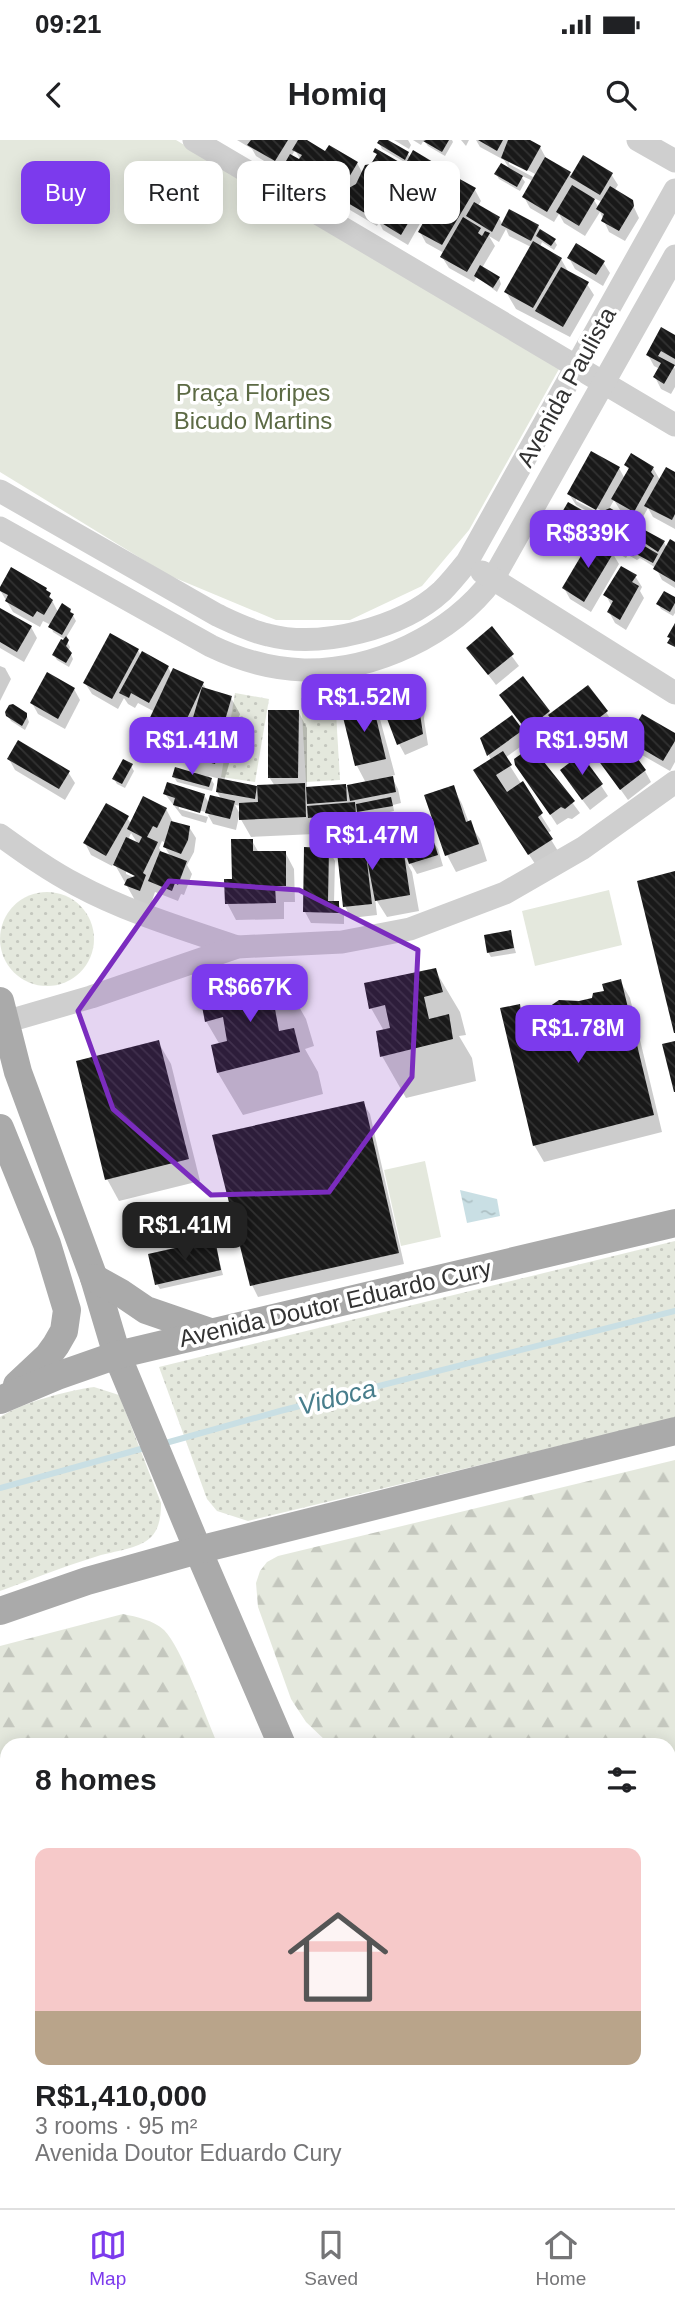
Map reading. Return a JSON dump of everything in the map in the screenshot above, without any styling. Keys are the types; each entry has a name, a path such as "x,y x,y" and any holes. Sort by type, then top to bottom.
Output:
{"main road":[{"path":"2,1016 18,1072 94,1278 117,1355 279,1738"},
{"path":"0,1128 47,1244 67,1310 64,1331 48,1356 2,1398"},
{"name":"Avenida Doutor Eduardo Cury","path":"2,1398 117,1355 675,1223"},
{"path":"94,1278 146,1310 213,1332"},
{"path":"0,1611 87,1581 198,1550 675,1431"},
{"path":"264,1738 265,1706"}],"street":[{"path":"194,140 675,425"},
{"path":"638,140 675,161"},
{"name":"Avenida Paulista","path":"0,491 218,615 270,636 298,639 332,637 388,622 429,601 467,562 675,190"},
{"name":"Avenida Paulista","path":"0,528 211,646 246,661 302,670 324,670 395,652 457,617 493,579 675,256"},
{"path":"467,562 675,694"},
{"path":"2,1016 103,993 237,947 342,942 410,929 505,893 583,848 675,782"},
{"path":"0,835 77,885 189,931 237,947"}],"highlighted area":[{"path":"169,881 299,890 418,950 412,1077 329,1192 211,1195 113,1109 78,1011"}],"green space":[{"name":"Praça Floripes Bicudo Martins","path":"0,140 176,140 211,161 124,161 124,224 223,224 223,168 237,176 237,224 316,224 559,369 469,530 422,586 350,620 276,620 168,575 0,472"},
{"path":"235,693 269,699 255,782 221,777"},
{"path":"335,696 340,780 306,782 301,698"},
{"path":"609,890 622,945 535,966 522,911"},
{"path":"38,892 56,892 81,905 91,921 94,939 91,957 81,973 56,986 38,986 13,973 0,948 0,930 13,905"},
{"path":"425,1161 441,1237 401,1246 384,1170"},
{"path":"675,1241 675,1418 248,1521 217,1511 207,1499 159,1367"},
{"path":"94,1387 119,1395 161,1503 158,1526 150,1538 139,1545 104,1554 0,1591 0,1417 46,1398"},
{"path":"675,1460 675,1738 323,1738 306,1722 291,1699 258,1607 256,1583 260,1571 267,1562 278,1556"},
{"path":"123,1614 145,1619 164,1630 171,1639 186,1667 215,1738 0,1738 0,1646"}],"water":[{"path":"460,1190 497,1199 500,1216 467,1223"}],"building":[{"path":"251,140 288,140 275,161 247,145"},
{"path":"298,140 307,140 325,151 329,145 358,162 350,176 350,161 286,161 290,154 299,159 302,155 292,150"},
{"path":"379,140 388,140 409,152 405,160 377,143"},
{"path":"449,140 442,152 423,141"},
{"path":"478,140 503,140 497,151"},
{"path":"508,140 530,140 541,146 527,171 501,158"},
{"path":"375,148 398,161 373,161 377,154 373,152"},
{"path":"413,150 431,161 407,161"},
{"path":"583,155 613,173 600,195 570,177"},
{"path":"545,157 571,172 547,212 522,197"},
{"path":"501,163 523,176 517,187 494,174"},
{"path":"364,167 364,212 350,204 350,187 356,184"},
{"path":"460,179 476,188 460,215"},
{"path":"572,185 595,199 579,226 556,212"},
{"path":"610,186 633,200 634,206 619,231 601,221 604,214 596,209"},
{"path":"474,202 500,217 492,232 466,216"},
{"path":"509,209 539,225 531,241 501,225"},
{"path":"463,217 481,228 478,233 482,236 485,231 490,233 467,272 440,257"},
{"path":"383,224 408,224 401,235"},
{"path":"422,224 455,224 442,245 418,232"},
{"path":"540,229 556,239 551,246 536,236"},
{"path":"533,241 562,258 533,308 504,292"},
{"path":"576,243 605,261 596,275 567,258"},
{"path":"480,265 500,277 493,288 474,276"},
{"path":"561,267 589,282 563,327 535,311"},
{"path":"661,327 675,335 675,359 661,351 658,356 675,365 664,384 653,377 661,363 646,355"},
{"path":"591,451 620,467 596,510 567,494"},
{"path":"631,453 654,467 651,472 654,476 634,512 611,499 629,468 624,465"},
{"path":"666,467 675,472 675,514 672,520 644,506"},
{"path":"568,502 627,536 619,548 561,514"},
{"path":"610,508 617,512 617,515 665,541 658,552 594,515"},
{"path":"629,537 658,554 653,563 622,550"},
{"path":"591,539 614,552 584,602 562,588"},
{"path":"670,539 675,542 675,582 653,569"},
{"path":"621,566 637,575 632,582 639,586 620,620 607,612 613,601 603,595"},
{"path":"11,567 51,593 49,597 53,600 44,615 37,611 33,617 5,601 8,595 0,591 0,587"},
{"path":"664,591 675,597 670,612 656,604"},
{"path":"62,603 74,614 62,635 48,627"},
{"path":"0,608 32,626 17,652 0,642"},
{"path":"675,623 675,647 667,643 670,638 667,637"},
{"path":"492,626 514,654 488,675 466,648"},
{"path":"110,633 139,649 112,699 83,683"},
{"path":"66,636 69,640 66,646 72,653 66,663 52,655 61,639"},
{"path":"142,651 169,666 149,703 131,693 129,698 119,693"},
{"path":"173,668 204,682 178,738 147,724"},
{"path":"47,672 75,688 58,719 30,703"},
{"path":"523,676 550,711 526,730 499,695"},
{"path":"405,684 420,696 423,734 397,745 378,695"},
{"path":"588,685 608,711 569,741 548,715"},
{"path":"202,687 232,696 215,764 182,755"},
{"path":"372,701 386,759 355,766 341,709"},
{"path":"13,704 27,713 22,726 6,716 9,705"},
{"path":"268,710 299,710 298,778 268,778"},
{"path":"642,714 675,733 675,741 663,761 627,740"},
{"path":"512,715 523,730 487,756 480,738"},
{"path":"618,732 646,770 620,790 587,745 599,736 608,740"},
{"path":"18,740 70,771 59,789 7,759"},
{"path":"503,751 512,765 496,775 507,792 523,781 543,813 538,817 553,839 528,855 473,770"},
{"path":"528,753 540,757 575,801 550,815 515,765 514,759"},
{"path":"581,754 603,784 582,800 560,770"},
{"path":"123,759 133,764 122,784 112,779"},
{"path":"175,767 212,778 209,787 172,777"},
{"path":"393,776 396,792 350,801 347,785"},
{"path":"218,778 257,786 255,799 216,792"},
{"path":"167,782 205,794 200,813 173,805 175,798 163,794"},
{"path":"305,783 306,817 239,820 239,803 258,802 257,785"},
{"path":"346,784 347,801 307,804 306,787"},
{"path":"454,785 466,822 471,820 479,844 445,856 424,795"},
{"path":"210,795 235,801 230,819 205,813"},
{"path":"143,796 167,808 157,828 153,826 147,837 158,842 143,873 146,875 140,891 124,885 127,879 135,876 113,865 126,837 139,843 142,837 127,829"},
{"path":"391,797 393,806 357,812 356,804"},
{"path":"355,802 356,814 308,818 307,806"},
{"path":"106,803 129,816 106,856 83,843"},
{"path":"171,821 190,826 188,840 181,854 163,847"},
{"path":"432,836 438,855 409,864 403,845"},
{"path":"395,838 398,852 404,854 410,895 375,901 366,854 372,904 343,907 337,852 340,847"},
{"path":"231,839 253,839 253,851 286,851 286,886 275,886 276,903 225,904 224,879 232,879"},
{"path":"304,847 329,848 328,901 339,901 339,913 303,912"},
{"path":"160,851 187,861 178,885 175,883 172,891 148,881"},
{"path":"675,871 675,1033 674,1033 637,881"},
{"path":"511,930 514,948 487,953 484,935"},
{"path":"436,968 443,992 424,997 429,1019 449,1014 453,1039 380,1057 376,1031 390,1028 385,1005 369,1009 364,983"},
{"path":"283,975 291,1004 275,1009 279,1031 294,1028 300,1052 217,1073 211,1045 227,1041 223,1017 205,1022 200,996"},
{"path":"621,979 654,1115 533,1146 500,1008 520,1004 521,1011 534,1008 535,1012 543,1011 559,1000 579,1001 592,998 593,993 604,991 602,984"},
{"path":"159,1040 189,1159 105,1180 76,1061"},
{"path":"675,1041 675,1092 674,1092 662,1044"},
{"path":"364,1101 399,1253 250,1286 212,1135"},
{"path":"215,1239 221,1270 155,1285 148,1254"}],"waterway":[{"name":"Vidoca","path":"162,1444 280,1411 675,1311"},
{"name":"Vidoca","path":"0,1488 148,1447"}]}
